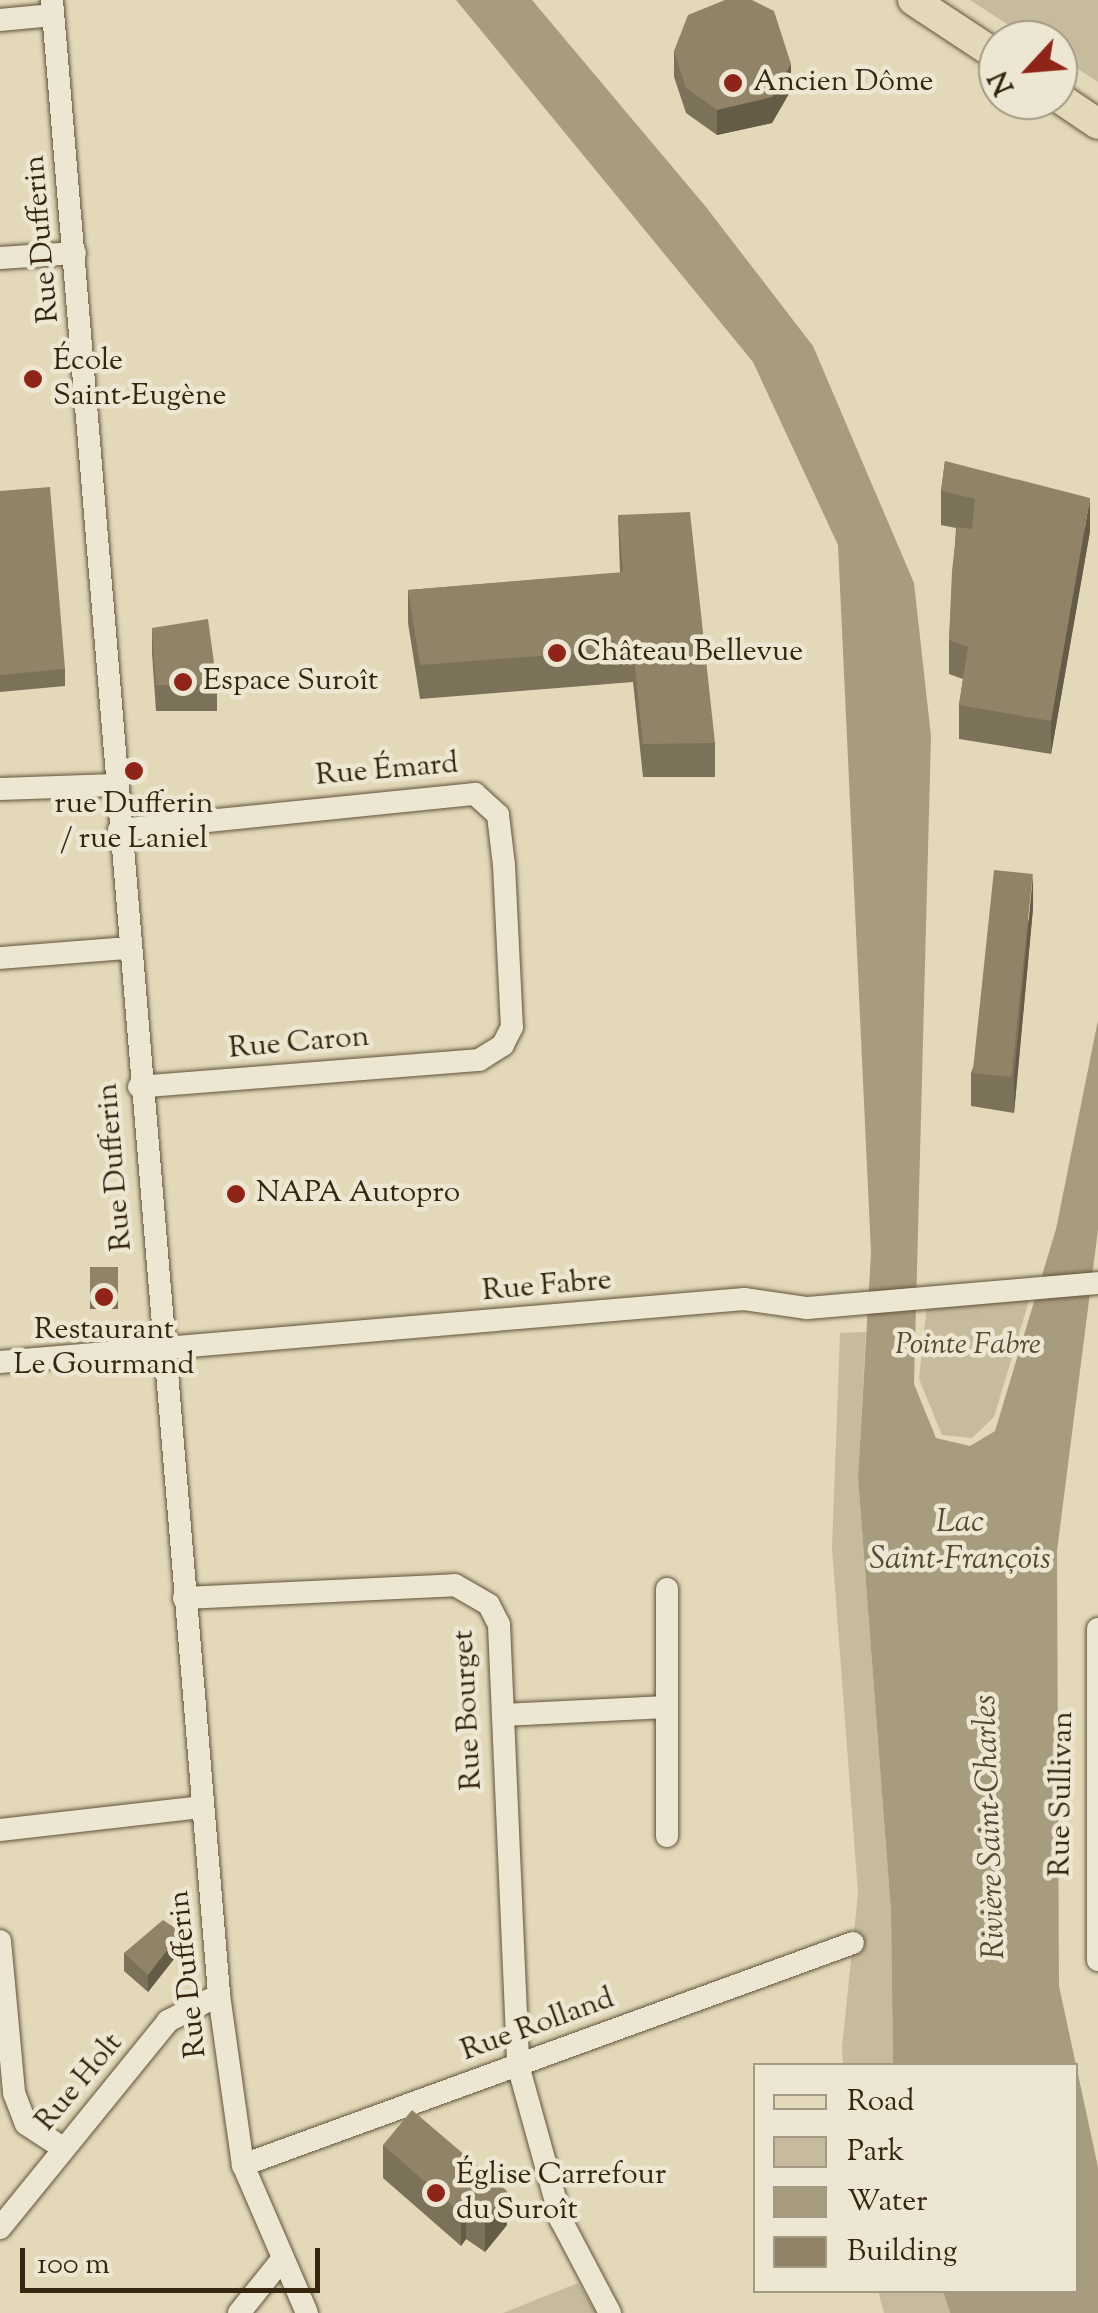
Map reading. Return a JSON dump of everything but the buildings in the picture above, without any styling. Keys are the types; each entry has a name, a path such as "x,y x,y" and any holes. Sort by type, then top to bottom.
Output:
{"main road":[{"path":"912,0 978,43"}],"street":[{"path":"0,20 53,8"},
{"name":"Rue Dufferin","path":"53,8 128,948 219,1995 243,2165 279,2263 307,2313"},
{"path":"0,258 75,254"},
{"path":"0,788 116,785"},
{"name":"Rue Émard","path":"119,830 476,794 498,815 512,1027 503,1045 464,1060"},
{"path":"0,958 128,948"},
{"name":"Rue Caron","path":"140,1088 464,1060"},
{"name":"Rue Fabre","path":"0,1362 163,1353 744,1299 859,1303 1098,1283"},
{"name":"Rue Bourget","path":"184,1598 455,1585 476,1592 500,1625 518,2065 561,2220 610,2313"},
{"path":"667,1588 667,1836"},
{"name":"Rue Sullivan","path":"1098,1629 1098,1960"},
{"path":"503,1715 666,1707"},
{"path":"0,1830 202,1807"},
{"path":"0,1941 14,2093 26,2124 63,2148"},
{"name":"Rue Rolland","path":"243,2165 853,1943"},
{"name":"Rue Holt","path":"0,2228 168,2021 219,1995"},
{"path":"240,2313 279,2263"}],"green space":[{"path":"970,0 1098,0 1098,82 1078,69 1078,20 1001,20"},
{"name":"Pointe Fabre","path":"1031,1294 994,1417 972,1438 942,1435 919,1379 927,1304"},
{"path":"866,1332 858,1478 891,1912 893,2063 843,2063 858,1893 832,1548 840,1333"},
{"path":"578,2283 596,2313 503,2313"},
{"path":"879,2293 944,2293 950,2313 884,2313"}],"water":[{"name":"Lac Saint-François","path":"456,0 532,0 706,207 813,346 914,583 931,736 914,1384 936,1438 970,1446 995,1431 1056,1229 1098,1020 1098,1230 1057,1551 1059,1986 1076,2063 893,2063 891,1912 858,1478 871,1253 838,545 753,362"},
{"name":"Lac Saint-François","path":"1078,2074 1098,2167 1098,2313 950,2313 944,2293 1078,2293"}],"place":[{"name":"Ancien Dôme","path":"733,83"},
{"name":"École Saint-Eugène","path":"33,379"},
{"name":"Château Bellevue","path":"557,653"},
{"name":"Espace Suroît","path":"183,682"},
{"name":"rue Dufferin / rue Laniel","path":"134,771"},
{"name":"NAPA Autopro","path":"236,1194"},
{"name":"Restaurant Le Gourmand","path":"104,1297"},
{"name":"Église Carrefour du Suroît","path":"436,2193"}],"water label":[{"name":"Rivière Saint-Charles","path":"991,1827"}]}
